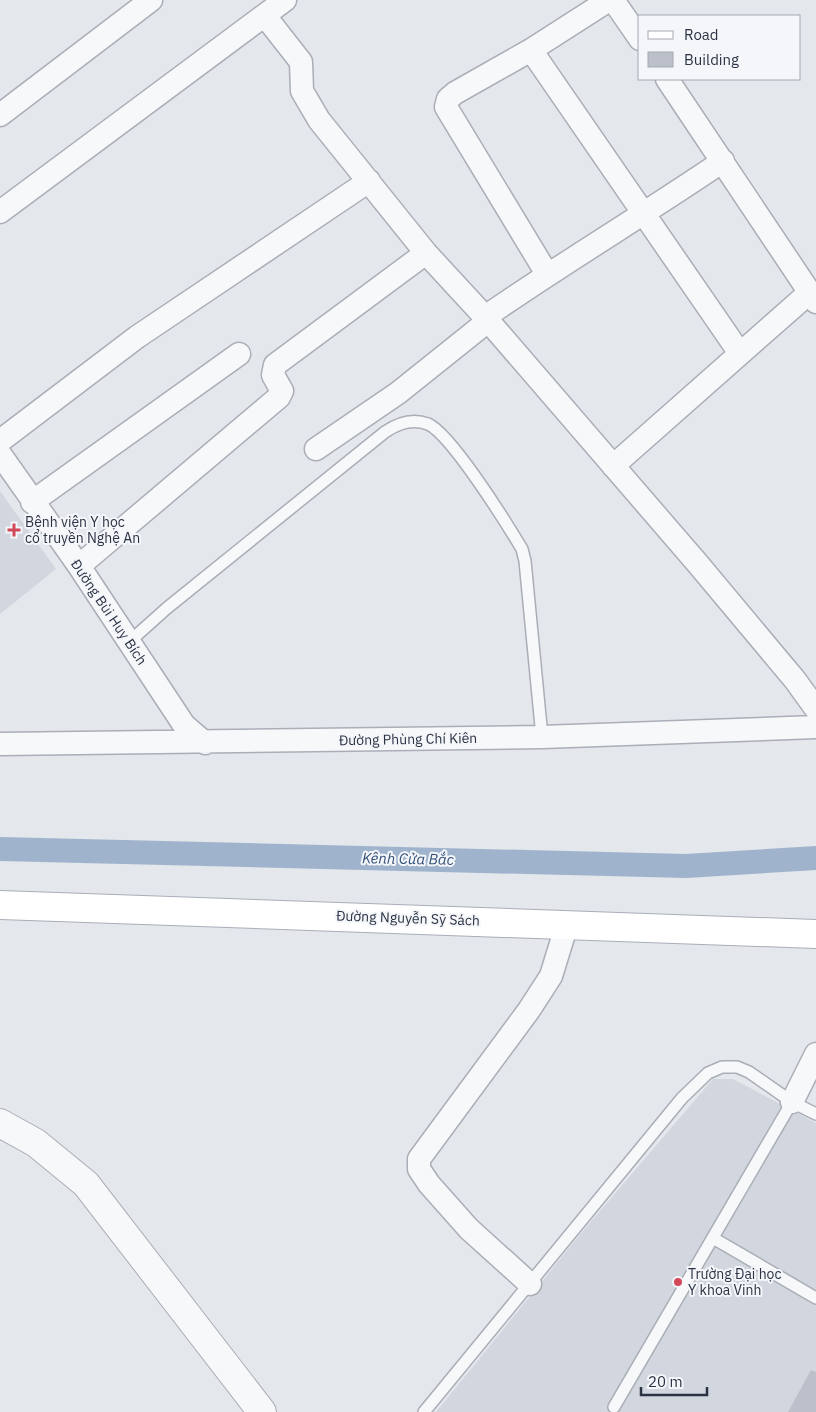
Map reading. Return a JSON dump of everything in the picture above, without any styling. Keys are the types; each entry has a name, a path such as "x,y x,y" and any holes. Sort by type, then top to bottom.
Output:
{"main road":[{"name":"Đường Nguyễn Sỹ Sách","path":"0,905 816,934"}],"street":[{"path":"0,115 151,0"},
{"path":"0,212 286,0"},
{"path":"547,274 446,107 448,99 455,94 531,50 609,0"},
{"path":"613,0 638,36"},
{"path":"265,16 301,62 303,72 302,91 318,120 426,253 487,319 613,466 789,672 816,709"},
{"path":"531,50 643,215 740,352"},
{"path":"613,466 740,352 813,297 668,80"},
{"path":"316,449 398,393 487,319 547,274 643,215 723,161"},
{"path":"0,441 137,337 369,182"},
{"path":"79,566 279,397 282,391 272,375 275,365 426,253"},
{"path":"32,502 239,354"},
{"name":"Đường Bùi Huy Bích","path":"0,454 32,502 79,566 184,725 205,742"},
{"name":"Đường Phùng Chí Kiên","path":"0,744 542,737 816,727"},
{"path":"530,1284 470,1229 429,1184 419,1169 418,1164 419,1159 524,1018 547,983 551,976 567,924"},
{"path":"792,1102 816,1054"},
{"path":"0,1123 36,1143 86,1184 262,1412"}],"lane":[{"path":"129,642 197,584 385,432 402,423 419,421 434,427 472,472 522,549 525,561 542,737"},
{"path":"424,1412 682,1098 708,1073 722,1067 744,1069 792,1102 816,1114"},
{"path":"614,1407 792,1102"},
{"path":"714,1238 816,1298"}],"shaded area":[{"name":"Bệnh viện Y học cổ truyền Nghệ An","path":"0,491 56,569 0,614"},
{"name":"Trường Đại học Y khoa Vinh","path":"713,1079 733,1079 816,1123 816,1412 436,1412 583,1231"}],"building":[{"path":"811,1370 816,1372 816,1412 788,1412"}],"waterway":[{"name":"Kênh Cửa Bắc","path":"0,849 686,866 816,858"}],"place":[{"name":"Bệnh viện Y học cổ truyền Nghệ An","path":"14,530"},
{"name":"Trường Đại học Y khoa Vinh","path":"678,1282"}]}
